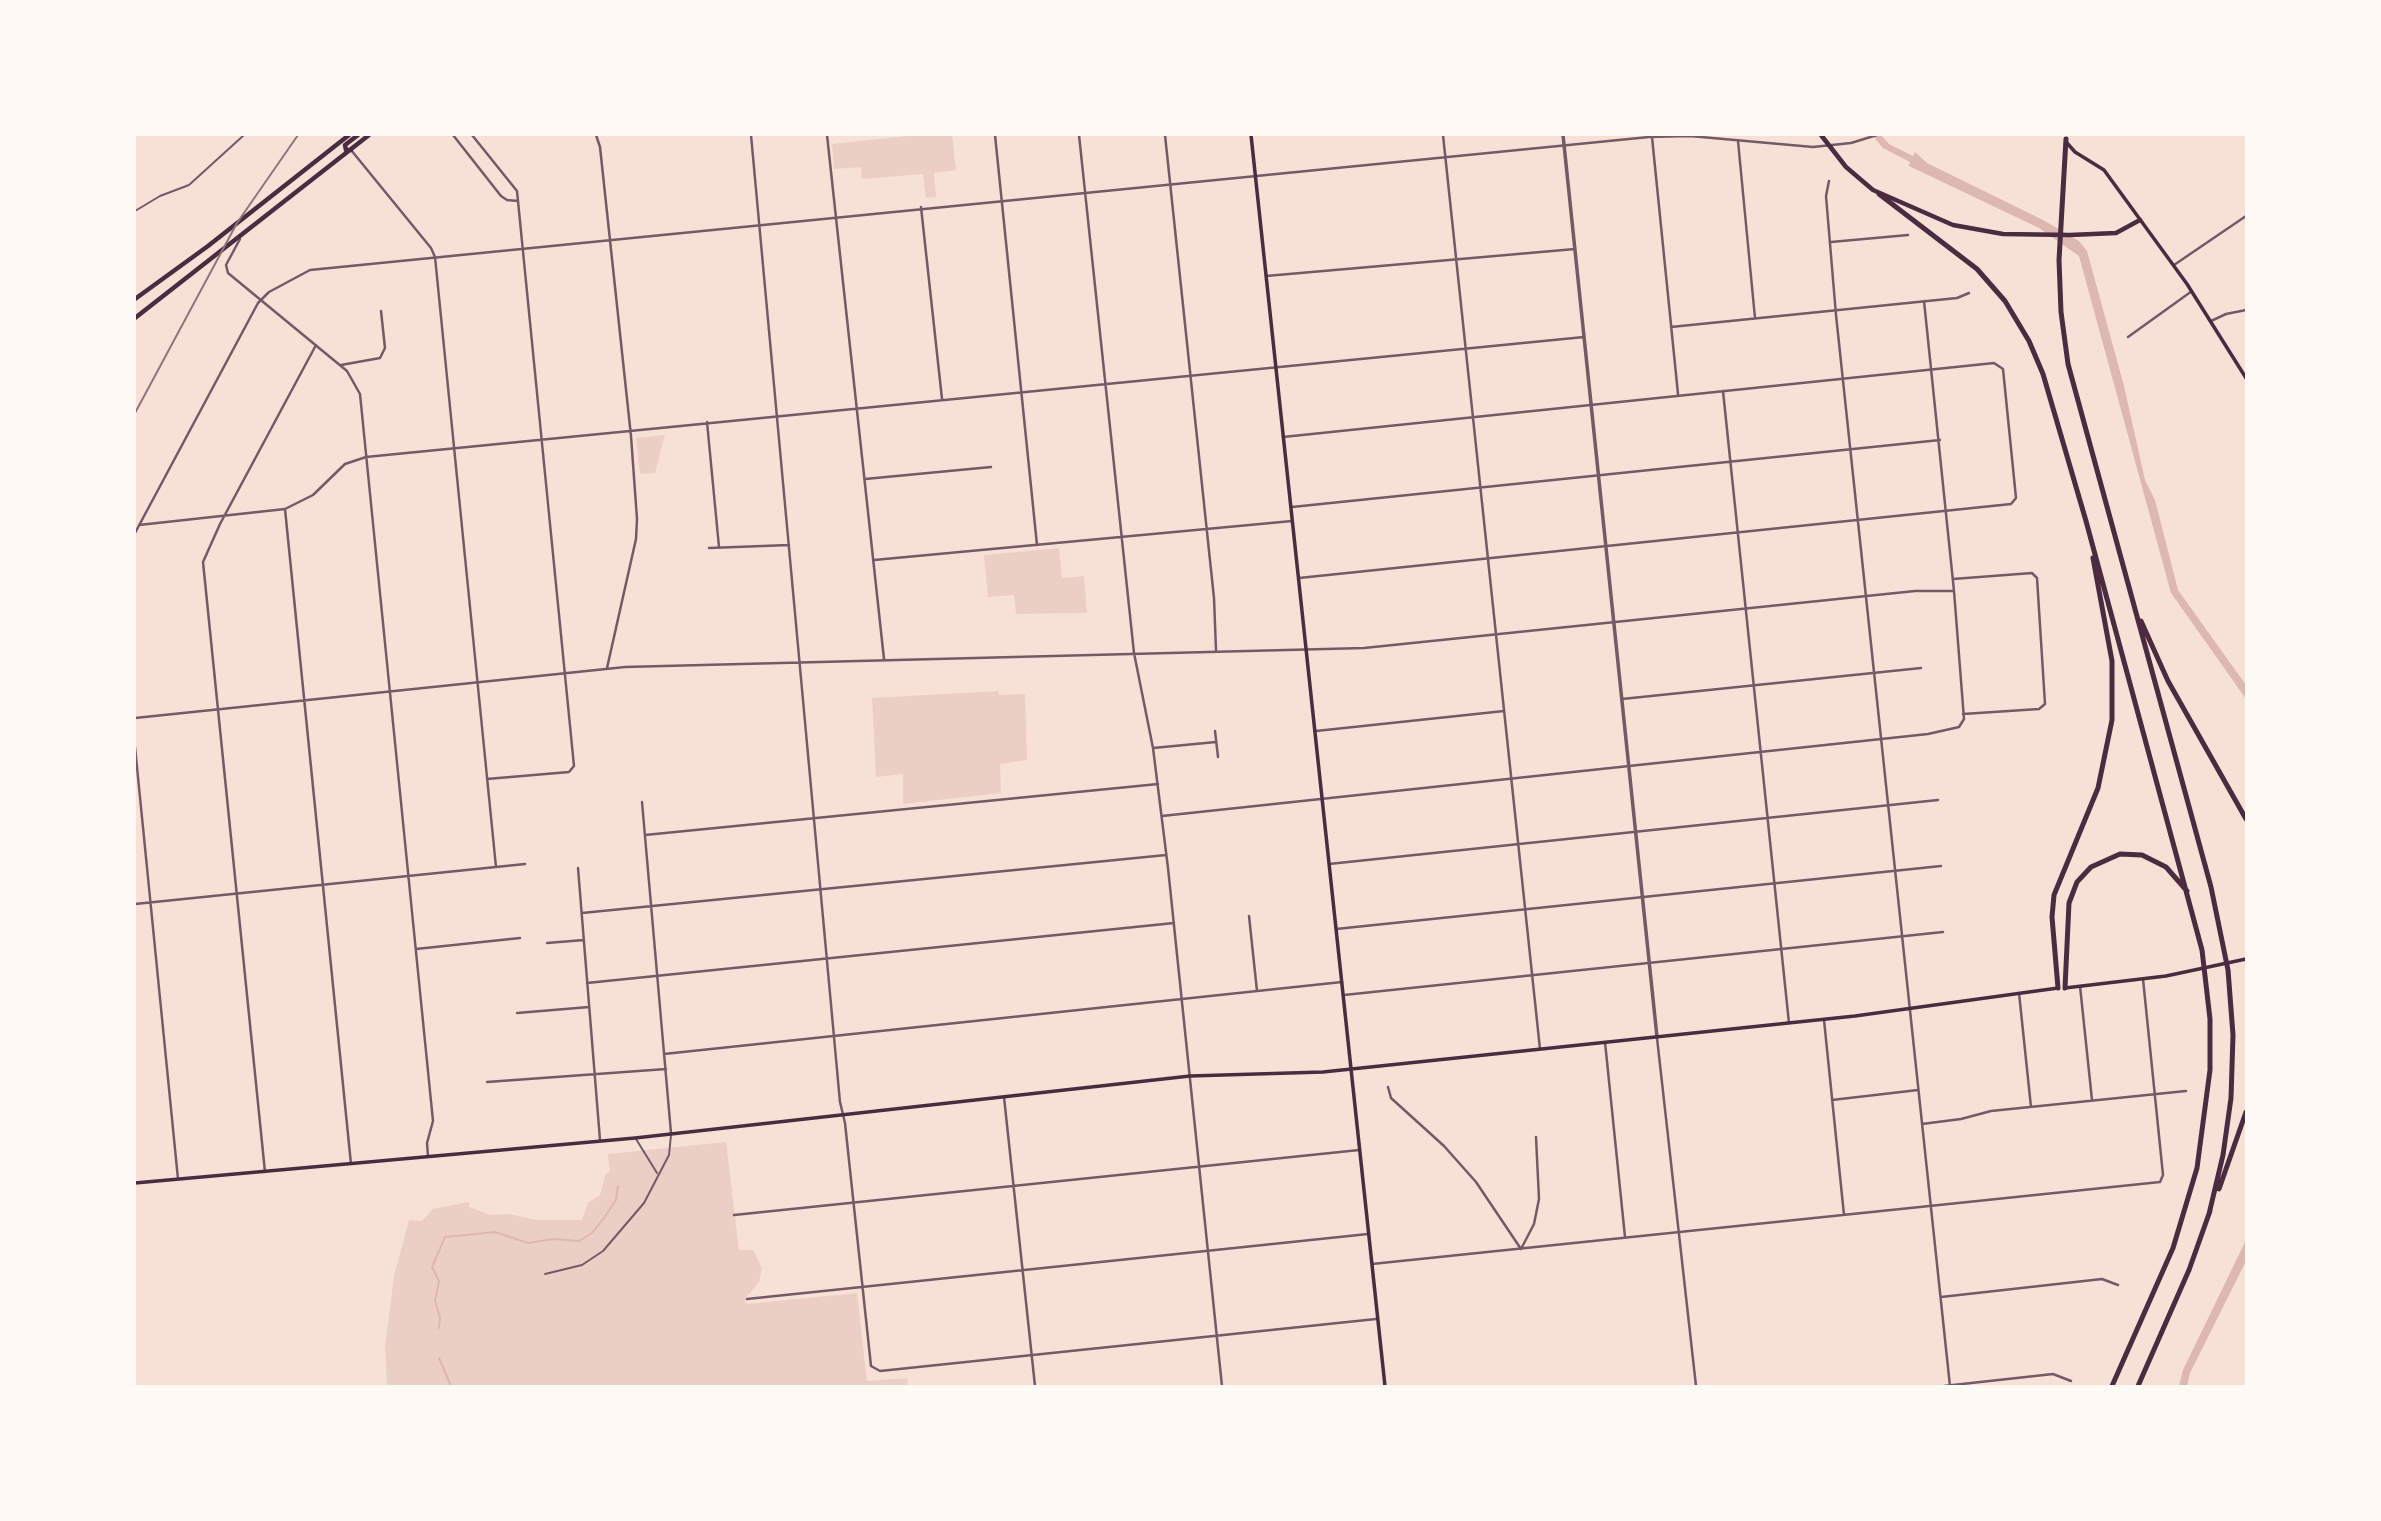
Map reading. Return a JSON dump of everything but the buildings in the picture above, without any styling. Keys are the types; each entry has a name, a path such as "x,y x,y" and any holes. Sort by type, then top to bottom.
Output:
{"highway":[{"path":"2066,137 2059,260 2061,312 2072,380 2224,943 2230,982 2233,1035 2231,1098 2223,1156 2209,1214"},
{"path":"1879,194 1977,270 2005,301 2023,328 2043,374 2189,894 2202,950 2207,985 2209,1085 2193,1183 2167,1263 2112,1386"},
{"path":"2061,988 2052,925 2054,895 2102,777 2113,708 2112,661 2086,521"},
{"path":"2134,610 2168,681 2246,819"},
{"path":"2061,988 2069,903 2077,882 2091,867 2120,854 2142,855 2166,867 2189,894"},
{"path":"2138,1386 2189,1270 2246,1112"}],"main road":[{"path":"135,299 208,246 349,135"},
{"path":"351,150 346,150 345,145 358,135"},
{"path":"135,318 240,239 369,135"},
{"path":"1251,135 1385,1386"},
{"path":"1821,135 1853,173 1879,194 1953,225 2003,234 2070,235 2116,233 2140,220"},
{"path":"2066,137 2075,152 2104,170 2192,291 2246,378"},
{"path":"135,1183 635,1138 1189,1076 1276,1076 1789,1023 2143,979 2246,959"}],"street":[{"path":"453,135 501,196 517,201"},
{"path":"472,135 514,186 517,201 565,674 572,770 487,779"},
{"path":"596,135 600,144 636,478 636,535 607,669"},
{"path":"751,135 834,1036 873,1367 880,1371 1378,1318"},
{"path":"827,135 884,659"},
{"path":"995,135 1037,545"},
{"path":"1079,135 1134,653 1153,748 1174,923 1222,1386"},
{"path":"1165,135 1214,598 1216,651"},
{"path":"1444,135 1540,1049"},
{"path":"1563,135 1696,1386"},
{"path":"135,533 261,300 310,270 1170,182 1655,136 1791,147 1829,146 1877,135"},
{"path":"1655,136 1678,396"},
{"path":"1738,141 1755,318"},
{"path":"351,150 431,248 435,257 496,867"},
{"path":"1829,181 1826,196 1850,449 1950,1386"},
{"path":"921,207 942,398"},
{"path":"2174,265 2246,216"},
{"path":"1831,243 1908,235"},
{"path":"240,239 226,270 341,366 353,377 359,390 433,1121 428,1156"},
{"path":"1266,276 1575,248"},
{"path":"2128,337 2192,291"},
{"path":"1671,327 1958,298 1969,293"},
{"path":"1161,816 1881,739 1952,730 1962,725 1947,511 1924,301"},
{"path":"2211,321 2246,310"},
{"path":"341,366 380,358 385,348 381,311"},
{"path":"139,525 285,509 313,495 345,464 366,457 1276,365 1584,337"},
{"path":"265,1172 203,562 224,517 316,345"},
{"path":"1283,437 1972,365 2000,364 2003,369 2015,502 1298,578"},
{"path":"1723,391 1789,1023"},
{"path":"707,422 719,547"},
{"path":"1291,507 1940,440"},
{"path":"865,479 990,467"},
{"path":"285,509 351,1165"},
{"path":"874,560 1293,521"},
{"path":"709,548 789,545"},
{"path":"1953,579 2035,574 2045,705 2039,709 1963,714"},
{"path":"135,718 607,669 800,660 1364,648 1866,596 1954,591"},
{"path":"1622,699 1921,668"},
{"path":"1315,732 1504,711"},
{"path":"1215,731 1218,757"},
{"path":"1153,748 1216,742"},
{"path":"135,747 178,1179"},
{"path":"645,835 1158,784"},
{"path":"1329,864 1938,800"},
{"path":"642,802 671,1134"},
{"path":"582,913 1166,855"},
{"path":"135,904 525,864"},
{"path":"1336,929 1941,866"},
{"path":"578,868 600,1141"},
{"path":"1249,916 1257,991"},
{"path":"587,983 1174,923"},
{"path":"1343,995 1943,932"},
{"path":"416,949 520,938"},
{"path":"547,943 584,940"},
{"path":"1372,1264 2162,1180 2143,979"},
{"path":"664,1054 1342,982"},
{"path":"2080,986 2092,1100"},
{"path":"2019,993 2031,1107"},
{"path":"517,1013 589,1006"},
{"path":"1824,1019 1844,1215"},
{"path":"1605,1042 1625,1238"},
{"path":"486,1082 666,1069"},
{"path":"1388,1087 1391,1098 1444,1146 1472,1176 1500,1213 1521,1249"},
{"path":"1832,1100 1918,1090"},
{"path":"1922,1124 2031,1107 2186,1091"},
{"path":"1004,1097 1035,1386"},
{"path":"1521,1249 1534,1224 1539,1199 1536,1137"},
{"path":"734,1215 1359,1150"},
{"path":"747,1299 1368,1234"},
{"path":"1941,1297 2104,1279 2118,1285"},
{"path":"1944,1386 2053,1374 2071,1381"}],"lane":[{"path":"135,211 160,196 189,186 244,135"},
{"path":"545,1274 579,1266 599,1255 642,1206 670,1152 671,1134"},
{"path":"635,1138 657,1174"}],"shaded area":[{"path":"916,135 952,135 956,170 934,173 936,197 926,198 923,174 862,179 861,167 834,169 832,144"},
{"path":"1872,135 1881,135 1889,144 1913,156 1915,152 1927,163 2043,220 2079,241 2087,251 2124,386 2145,480 2155,500 2178,590 2246,685 2246,699 2171,593 2079,256 2039,228 1909,166 1910,162 1883,148"},
{"path":"665,435 655,473 640,474 636,438"},
{"path":"1059,548 1062,578 1084,576 1087,613 1016,614 1014,595 988,597 984,555"},
{"path":"999,691 999,695 1025,694 1027,760 1000,764 1001,793 903,804 903,774 876,777 872,698"},
{"path":"726,1142 739,1250 753,1250 762,1268 759,1282 745,1299 746,1304 857,1293 867,1381 907,1378 908,1386 387,1386 385,1347 394,1276 409,1220 422,1221 433,1209 469,1202 469,1207 490,1215 509,1214 536,1220 582,1220 588,1203 600,1195 606,1173 610,1172 608,1154"},
{"path":"2246,1240 2245,1263 2190,1373 2187,1386 2179,1386 2183,1370"}],"waterway":[{"path":"439,1328 440,1318 435,1301 439,1281 432,1267 445,1237 495,1232 528,1243 553,1239 579,1241 592,1233 604,1218 616,1200 618,1186"},
{"path":"439,1358 451,1386"},
{"path":"466,1386 479,1386"}],"railway":[{"path":"135,413 237,223 298,135"}]}
